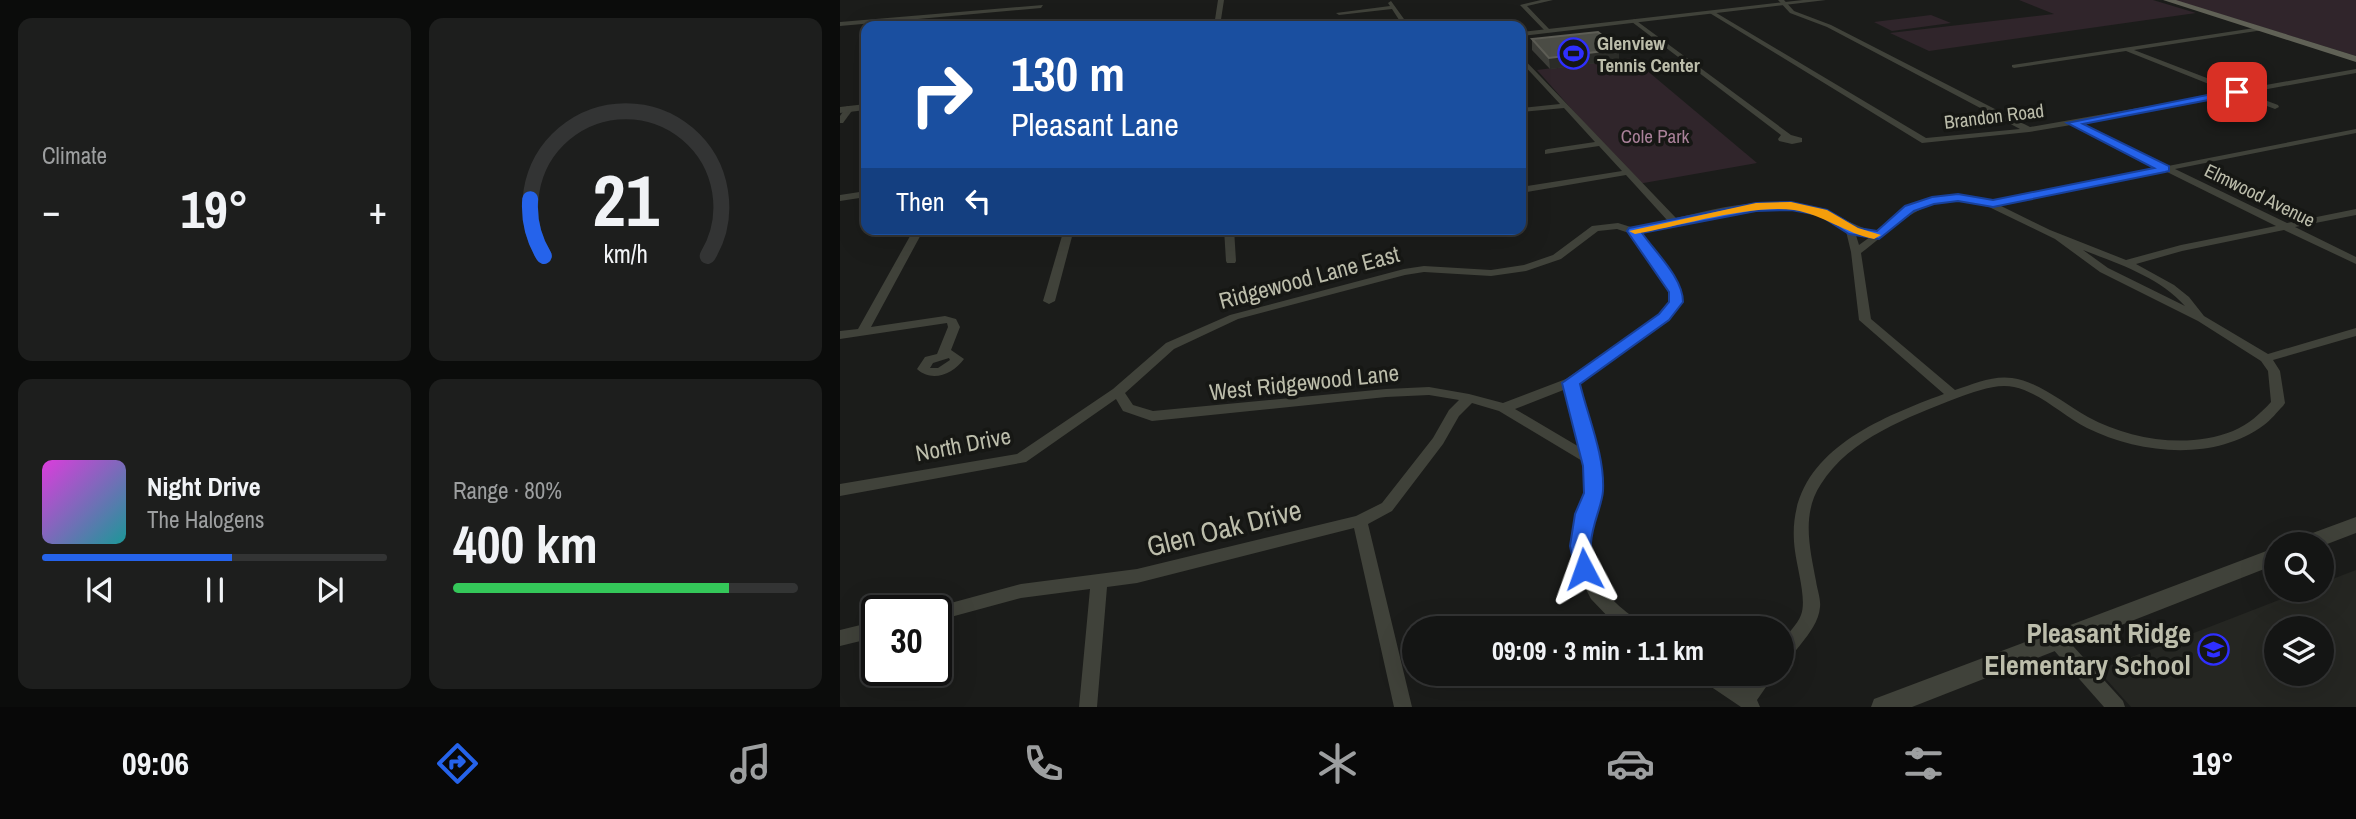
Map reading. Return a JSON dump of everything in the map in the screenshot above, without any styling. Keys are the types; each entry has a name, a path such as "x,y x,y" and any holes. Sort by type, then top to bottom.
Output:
{"main road":[{"path":"2167,0 2356,59"}],"street":[{"path":"1218,21 1221,0"},
{"path":"1389,0 1403,21"},
{"path":"1548,30 1523,5 1550,0"},
{"path":"1526,33 1784,2 1822,0"},
{"path":"1784,2 1792,12 1829,26 2029,130"},
{"path":"874,21 1041,6"},
{"path":"1358,11 1394,8"},
{"path":"1711,12 1925,141"},
{"path":"1634,21 1787,136"},
{"path":"840,24 861,22"},
{"path":"2014,66 2261,29"},
{"path":"2125,49 2275,107"},
{"path":"1526,64 1625,173 1674,221"},
{"name":"Brandon Road","path":"1925,141 2073,123 2356,71"},
{"path":"1526,110 1564,106"},
{"path":"840,121 845,109"},
{"name":"Elmwood Avenue","path":"2073,123 2356,261"},
{"path":"1993,204 2356,131"},
{"path":"1548,152 1599,144"},
{"path":"1526,189 1625,173"},
{"path":"840,198 861,195"},
{"path":"1794,638 1805,624 1812,608 1798,530 1803,502 1827,466 1855,440 1952,394 1988,384 2010,382 2091,425 2126,439 2178,444 2208,442 2249,430 2278,403 2274,371 2266,358 2202,319 2104,270 2059,238 1993,204 1958,197 1932,201 1910,209 1856,252"},
{"name":"Ridgewood Lane East","path":"1118,392 1170,346 1234,317 1404,272 1424,269 1491,273 1526,268 1556,257 1595,228 1618,226 1633,231 1756,207 1791,206 1823,212 1849,228 1879,235"},
{"path":"2130,262 2181,248 2356,212"},
{"path":"1849,228 1856,252 1865,320 1952,394"},
{"path":"1503,408 1571,383 1664,317 1676,302 1676,292 1668,278 1633,231"},
{"path":"863,331 916,235"},
{"path":"1049,301 1067,235"},
{"path":"1229,235 1231,261"},
{"path":"2059,238 2130,262 2189,302 2202,319"},
{"path":"840,335 935,318 952,321 954,327 943,355"},
{"path":"2266,358 2356,332"},
{"path":"1571,383 1591,460 1594,493 1585,514 1580,546 1584,569 1597,598 1619,616"},
{"name":"West Ridgewood Lane","path":"1118,392 1128,408 1152,416 1429,391 1469,398 1503,408 1591,460"},
{"name":"North Drive","path":"840,490 1021,458 1118,392"},
{"name":"Glen Oak Drive","path":"952,610 1021,592 1137,576 1360,521 1387,507 1437,441 1454,413 1469,398"},
{"path":"1360,521 1404,707"},
{"path":"2334,533 2356,525"},
{"path":"1883,707 2264,560"},
{"path":"1087,707 1099,582"},
{"path":"840,638 861,633"},
{"path":"2057,641 2116,707"},
{"path":"1724,686 1749,703 1759,686"}],"shaded area":[{"name":"Pleasant Ridge Elementary School","path":"2356,570 2356,707 2131,707 2098,670 2274,602 2334,602 2334,578"}],"green space":[{"path":"2019,0 2153,0 2196,13 1929,51 1890,33 2054,14"},
{"path":"2174,0 2356,0 2356,56"},
{"path":"1931,15 1951,23 1892,31 1874,22"},
{"name":"Cole Park","path":"1632,58 1757,163 1638,184 1537,70"}],"building":[{"path":"1598,32 1619,49 1549,58 1532,39"}],"slow traffic":[{"path":"1635,231 1674,221 1756,207 1791,206 1823,212 1854,231 1874,235"}],"place":[{"name":"Glenview Tennis Center","path":"1574,54"},
{"name":"Pleasant Ridge Elementary School","path":"2214,649"}],"route":[{"path":"1584,569 1580,546 1585,514 1594,493 1587,442 1571,383 1613,350 1664,317 1676,302 1676,292 1668,278 1633,231 1756,207 1791,206 1823,212 1854,231 1879,235 1910,209 1932,201 1958,197 1993,204 2165,169 2073,123 2237,92"}]}
